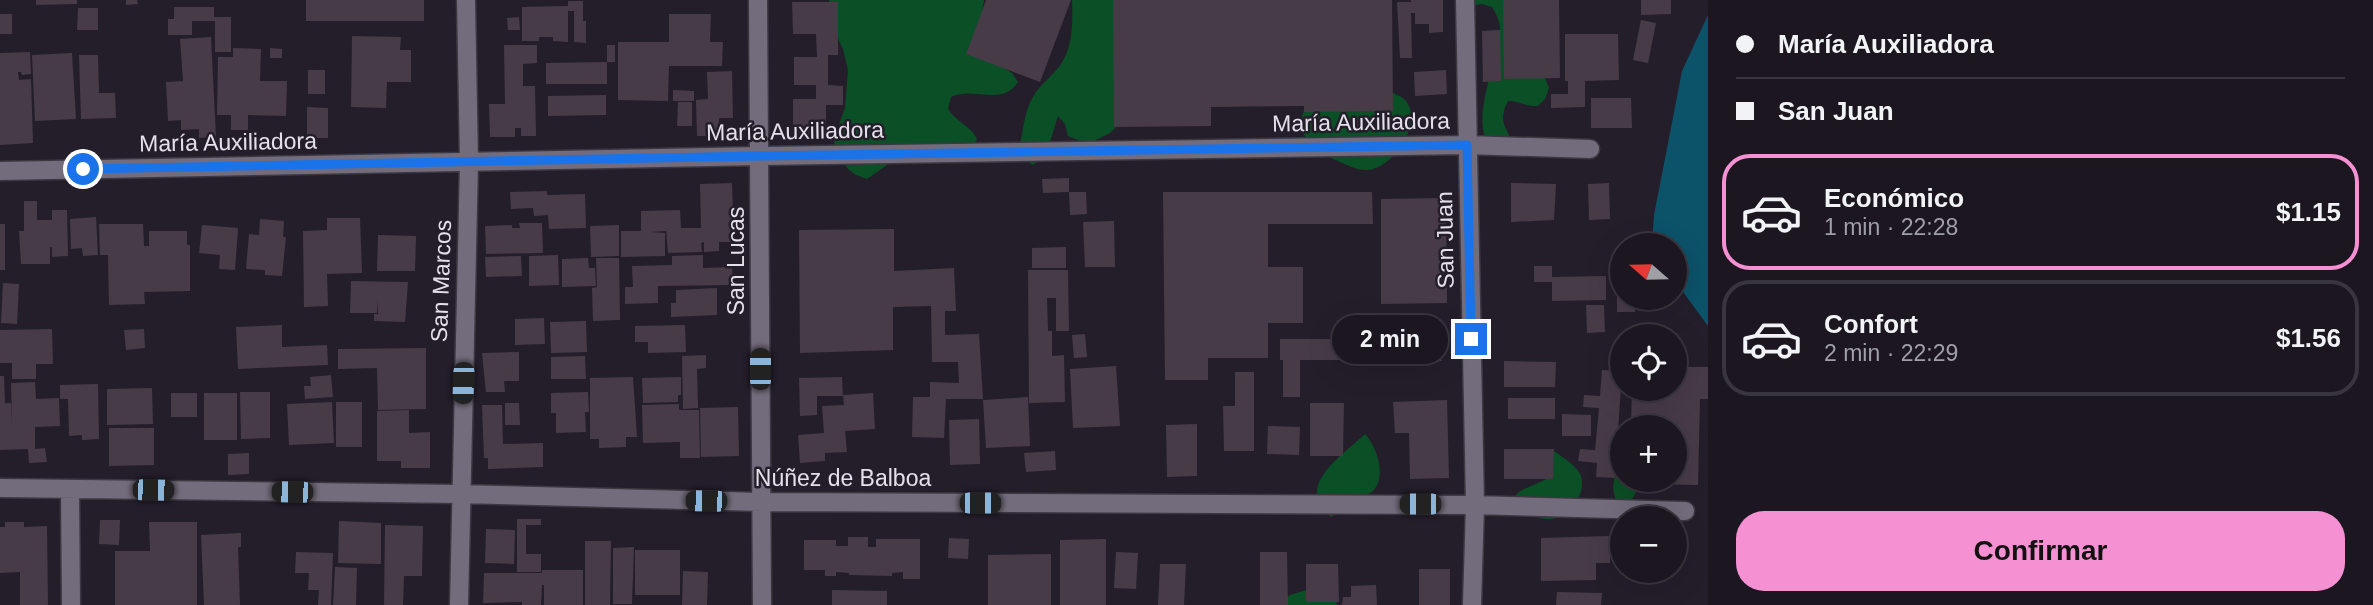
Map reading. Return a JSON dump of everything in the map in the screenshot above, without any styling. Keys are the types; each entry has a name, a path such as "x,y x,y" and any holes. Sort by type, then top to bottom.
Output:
{"street":[{"name":"San Marcos","path":"458,605 469,162 466,0"},
{"name":"San Lucas","path":"758,0 762,605"},
{"name":"San Juan","path":"1465,0 1475,505 1472,605"},
{"name":"María Auxiliadora","path":"0,171 1467,145 1590,149"},
{"name":"Núñez de Balboa","path":"0,488 459,494 761,502 1475,505 1610,509"},
{"path":"70,489 71,605"}],"green space":[{"path":"829,0 984,0 981,18 1002,67 1012,73 1018,82 1011,89 996,95 960,94 951,97 948,109 977,139 972,149 894,160 867,179 848,169 835,151 834,138 845,108 848,70 843,49 833,28"},
{"path":"1072,0 1126,0 1126,118 1110,133 1088,144 1068,136 1065,124 1058,116 1046,149 1033,165 1024,159 1019,149 1026,115 1036,92 1058,68 1068,50"},
{"path":"1466,0 1543,0 1545,78 1549,88 1545,99 1538,106 1508,101 1503,119 1511,142 1508,157 1492,149 1485,135 1482,119 1498,42 1499,21 1492,7 1482,4 1470,6"},
{"path":"1386,90 1405,100 1410,109 1411,120 1409,131 1396,153 1378,167 1360,170 1332,158 1310,143 1299,126 1306,104"},
{"path":"1365,434 1379,462 1377,485 1371,493 1354,499 1331,517 1321,505 1317,494 1319,483 1334,462"},
{"path":"1554,451 1577,469 1582,479 1582,487 1571,508 1559,517 1546,519 1512,500 1523,489 1548,478"},
{"path":"1636,492 1631,501 1623,506 1614,494"},
{"path":"1310,589 1334,594 1337,605 1279,605 1290,595"}],"water":[{"path":"1708,15 1708,326 1687,297 1687,233 1653,233 1682,71"}],"building":[{"path":"36,0 77,0 77,4 36,5"},
{"path":"126,0 137,0 138,4 126,5"},
{"path":"306,0 424,0 424,21 306,21"},
{"path":"986,0 1071,0 1040,82 966,54"},
{"path":"1113,0 1392,0 1393,111 1304,112 1304,106 1211,107 1211,126 1114,127"},
{"path":"1443,0 1443,32 1429,33 1429,24 1415,24 1415,13 1411,13 1412,58 1400,58 1397,2"},
{"path":"1503,0 1559,0 1560,78 1504,79"},
{"path":"1641,0 1671,0 1671,14 1641,15"},
{"path":"568,1 583,1 586,43 574,42 574,11 568,11 568,42 553,41 553,37 539,37 539,41 522,41 522,7 568,6"},
{"path":"792,2 838,2 838,55 828,55 828,85 843,86 843,105 826,105 826,136 793,136 793,99 816,99 816,85 794,85 794,57 817,57 816,34 793,34"},
{"path":"174,7 214,7 214,17 231,17 231,52 215,52 215,21 192,21 192,35 168,35 168,19 174,19"},
{"path":"78,8 98,8 98,30 77,30"},
{"path":"0,14 12,14 12,34 0,34"},
{"path":"669,14 711,14 710,42 723,42 722,66 669,66 668,101 618,100 618,42 669,42"},
{"path":"519,17 520,30 508,30 507,18"},
{"path":"1641,20 1656,23 1648,63 1633,60"},
{"path":"1500,30 1501,81 1483,82 1482,31"},
{"path":"1565,34 1618,34 1619,80 1585,81 1585,107 1551,108 1551,94 1568,94 1568,81 1565,81"},
{"path":"352,36 401,37 400,50 411,50 411,82 387,82 386,108 351,107"},
{"path":"211,37 216,137 199,138 199,129 181,130 181,120 168,121 166,82 183,81 180,39"},
{"path":"504,45 537,45 537,63 523,64 523,86 535,86 536,136 521,136 521,128 515,128 515,137 490,137 489,104 505,104"},
{"path":"607,45 615,45 615,62 607,62"},
{"path":"233,48 261,49 260,81 287,81 286,116 248,115 248,130 231,130 231,115 217,115 218,57 233,57"},
{"path":"270,48 282,49 282,58 270,58"},
{"path":"30,52 31,74 22,75 18,72 19,80 31,79 33,143 0,145 0,53"},
{"path":"72,53 76,119 35,121 32,55"},
{"path":"79,55 98,55 99,93 115,93 116,118 81,119"},
{"path":"607,62 607,84 546,84 546,63"},
{"path":"308,70 325,70 325,94 308,94"},
{"path":"1446,70 1447,94 1415,96 1414,72"},
{"path":"732,71 733,118 719,118 719,136 697,136 696,100 708,99 707,72"},
{"path":"673,90 694,91 694,101 673,101"},
{"path":"606,95 606,115 548,116 548,96"},
{"path":"1591,98 1631,98 1632,128 1591,128"},
{"path":"678,102 692,102 692,126 677,126"},
{"path":"307,107 328,108 328,138 307,138"},
{"path":"1069,178 1069,192 1043,193 1042,179"},
{"path":"732,183 734,242 719,242 719,251 704,252 704,242 701,243 702,252 668,253 666,228 666,231 651,232 665,233 665,256 621,257 621,231 641,231 641,211 680,210 681,228 701,228 700,184"},
{"path":"1511,183 1556,184 1554,220 1511,222"},
{"path":"1609,183 1610,219 1589,220 1588,184"},
{"path":"547,191 547,195 585,194 586,228 549,229 548,215 534,216 533,208 511,209 510,192"},
{"path":"1069,192 1086,192 1087,214 1070,215"},
{"path":"1163,192 1372,192 1373,224 1268,224 1268,267 1303,267 1303,323 1268,323 1268,358 1208,358 1208,380 1165,380"},
{"path":"1446,198 1447,303 1381,304 1381,199"},
{"path":"24,201 37,201 37,220 52,220 52,210 67,210 68,256 52,257 50,247 50,264 21,264 19,231 24,231"},
{"path":"96,217 98,255 83,256 82,248 71,249 70,219"},
{"path":"327,218 360,218 362,273 327,274 328,306 304,307 303,231 327,230"},
{"path":"260,219 284,221 283,237 286,237 282,276 265,275 265,270 246,269 249,234 259,235"},
{"path":"1114,221 1115,267 1085,267 1083,222"},
{"path":"519,223 542,223 543,253 486,254 485,226 512,225 512,228 520,228"},
{"path":"0,224 5,224 5,270 0,270"},
{"path":"99,224 143,224 144,246 149,246 149,231 187,231 187,245 190,245 190,291 144,292 145,304 109,305 108,255 100,255"},
{"path":"202,225 238,228 235,270 219,269 220,255 199,253"},
{"path":"619,225 619,256 591,257 590,226"},
{"path":"894,229 894,271 954,268 956,311 945,311 945,335 979,334 983,399 946,399 944,438 912,437 913,397 930,397 930,382 959,383 958,362 932,362 931,306 893,307 893,350 800,353 799,230"},
{"path":"378,235 416,236 415,271 377,271"},
{"path":"1066,247 1066,268 1032,268 1032,248"},
{"path":"558,255 559,285 529,286 529,256"},
{"path":"703,255 703,268 732,267 733,285 658,286 658,303 625,304 625,287 633,287 632,266 672,265 672,256"},
{"path":"521,256 522,276 486,277 485,257"},
{"path":"588,258 589,268 595,268 596,286 562,287 562,259"},
{"path":"596,258 619,258 620,320 593,321 592,288 597,287"},
{"path":"1534,266 1552,266 1552,277 1606,276 1606,300 1552,301 1552,282 1534,282"},
{"path":"1028,270 1068,270 1069,331 1056,331 1056,298 1047,298 1048,331 1052,331 1052,356 1064,355 1065,402 1029,403"},
{"path":"351,281 408,282 405,322 374,321 374,314 378,314 378,300 377,313 350,313"},
{"path":"3,283 19,284 17,324 1,323"},
{"path":"717,288 717,315 671,317 671,303 676,303 676,290"},
{"path":"1586,305 1604,305 1605,332 1587,333"},
{"path":"1617,310 1635,310 1635,312"},
{"path":"544,318 545,344 515,345 515,319"},
{"path":"586,321 587,352 551,353 550,322"},
{"path":"282,325 282,347 327,345 328,365 238,369 236,327"},
{"path":"685,325 686,352 648,353 648,342 635,342 635,326"},
{"path":"1439,326 1442,361 1369,366 1367,332"},
{"path":"52,329 53,364 36,364 36,379 12,379 12,363 0,363 0,330"},
{"path":"144,329 145,348 126,350 124,330"},
{"path":"1085,334 1087,357 1074,358 1072,335"},
{"path":"1280,339 1348,339 1348,360 1300,360 1300,397 1283,397"},
{"path":"426,348 426,409 378,410 377,368 338,369 338,349"},
{"path":"519,352 519,381 504,381 505,392 486,392 482,353"},
{"path":"706,355 706,368 697,369 698,408 683,409 682,356"},
{"path":"585,356 586,379 551,379 551,357"},
{"path":"1504,361 1556,362 1555,387 1504,387"},
{"path":"1116,366 1120,426 1073,428 1070,369"},
{"path":"1687,367 1708,367 1708,399 1700,399 1698,485 1687,485 1687,415 1631,415 1632,401 1687,401"},
{"path":"1602,370 1610,370 1610,401 1620,401 1619,415 1610,415 1610,478 1596,477 1597,463 1578,461 1580,449 1595,450 1599,408 1583,407 1584,395 1600,396"},
{"path":"1235,372 1254,372 1254,451 1224,451 1223,406 1235,406"},
{"path":"331,375 333,397 305,399 304,386 311,386 310,377"},
{"path":"0,376 4,376 5,403 11,403 12,428 11,383 35,382 36,399 59,398 60,426 35,427 35,449 45,448 47,462 29,463 28,449 0,450"},
{"path":"633,377 637,437 626,437 626,447 599,448 599,439 590,439 590,378"},
{"path":"681,377 681,395 678,395 678,402 643,403 642,378"},
{"path":"842,377 843,396 817,396 817,415 800,416 799,378"},
{"path":"98,384 99,439 82,440 82,435 69,436 68,399 60,399 60,385"},
{"path":"152,388 153,424 107,425 107,389"},
{"path":"240,392 270,392 270,438 241,439"},
{"path":"588,392 586,432 556,433 556,413 551,413 551,393"},
{"path":"171,393 197,393 197,417 171,417"},
{"path":"204,393 237,393 237,440 204,440"},
{"path":"873,393 875,429 845,431 847,452 825,453 825,461 800,463 798,435 824,433 822,406 844,405 843,395"},
{"path":"1028,397 1030,446 986,448 983,400"},
{"path":"1508,398 1555,398 1555,419 1508,419"},
{"path":"1447,400 1449,478 1410,479 1409,433 1395,433 1393,402"},
{"path":"332,402 334,443 289,445 287,404"},
{"path":"336,402 362,402 362,447 336,447"},
{"path":"505,403 519,403 520,425 505,425"},
{"path":"1310,403 1344,403 1343,456 1310,456"},
{"path":"679,404 679,410 699,410 700,458 680,458 680,442 643,443 642,405"},
{"path":"482,405 502,405 503,444 543,443 543,467 488,469 488,458 484,458"},
{"path":"738,407 739,456 701,457 700,408"},
{"path":"409,410 409,433 430,432 430,468 401,468 401,461 377,461 377,411"},
{"path":"1562,414 1591,415 1591,436 1562,436"},
{"path":"979,419 980,464 950,465 949,420"},
{"path":"1197,424 1197,476 1167,477 1166,425"},
{"path":"1268,426 1300,427 1299,455 1267,454"},
{"path":"109,428 154,428 154,465 109,466"},
{"path":"1504,449 1554,449 1553,479 1504,479"},
{"path":"1055,451 1056,470 1026,472 1024,453"},
{"path":"249,453 249,474 228,475 228,454"},
{"path":"517,519 541,519 541,525 526,525 526,554 541,554 541,572 517,572"},
{"path":"100,520 120,520 119,545 99,544"},
{"path":"339,521 381,523 381,564 338,563"},
{"path":"5,522 24,522 24,527 47,526 48,605 20,605 20,572 0,573 0,527 5,527"},
{"path":"149,522 197,522 197,605 115,605 115,551 150,551"},
{"path":"385,525 423,526 422,576 404,576 403,605 384,605"},
{"path":"486,529 515,530 514,564 485,563"},
{"path":"241,533 241,547 238,547 240,605 204,605 201,535"},
{"path":"1610,536 1610,563 1596,563 1596,580 1541,581 1541,538"},
{"path":"848,537 868,537 868,547 876,547 876,539 920,539 920,579 903,579 903,572 892,573 892,576 836,572 836,576 825,576 825,570 804,570 804,540 836,540 836,546 848,546"},
{"path":"949,538 969,539 968,559 948,558"},
{"path":"1106,539 1106,605 1060,605 1060,540"},
{"path":"585,541 611,541 610,605 585,605"},
{"path":"634,547 632,604 613,604 613,548"},
{"path":"635,550 680,550 680,595 635,595"},
{"path":"296,552 333,553 331,605 318,605 319,590 308,590 309,573 295,573"},
{"path":"1116,552 1138,553 1136,589 1114,588"},
{"path":"1260,552 1287,552 1288,605 1260,605"},
{"path":"1051,554 1051,605 988,605 988,555"},
{"path":"1160,564 1186,564 1184,605 1158,605"},
{"path":"1306,564 1338,564 1339,602 1306,602"},
{"path":"335,567 357,568 356,605 333,605"},
{"path":"1419,569 1450,569 1450,605 1419,605"},
{"path":"542,570 583,570 583,605 544,605 544,585 541,605 522,605 522,602 483,603 484,573 542,573"},
{"path":"683,571 708,572 707,605 682,605"},
{"path":"1376,585 1377,605 1342,605 1343,597 1351,597 1351,586"},
{"path":"832,590 887,591 887,605 832,605"},
{"path":"1557,592 1602,593 1601,605 1556,605"}],"route":[{"path":"83,169 1467,145 1471,339"}]}
